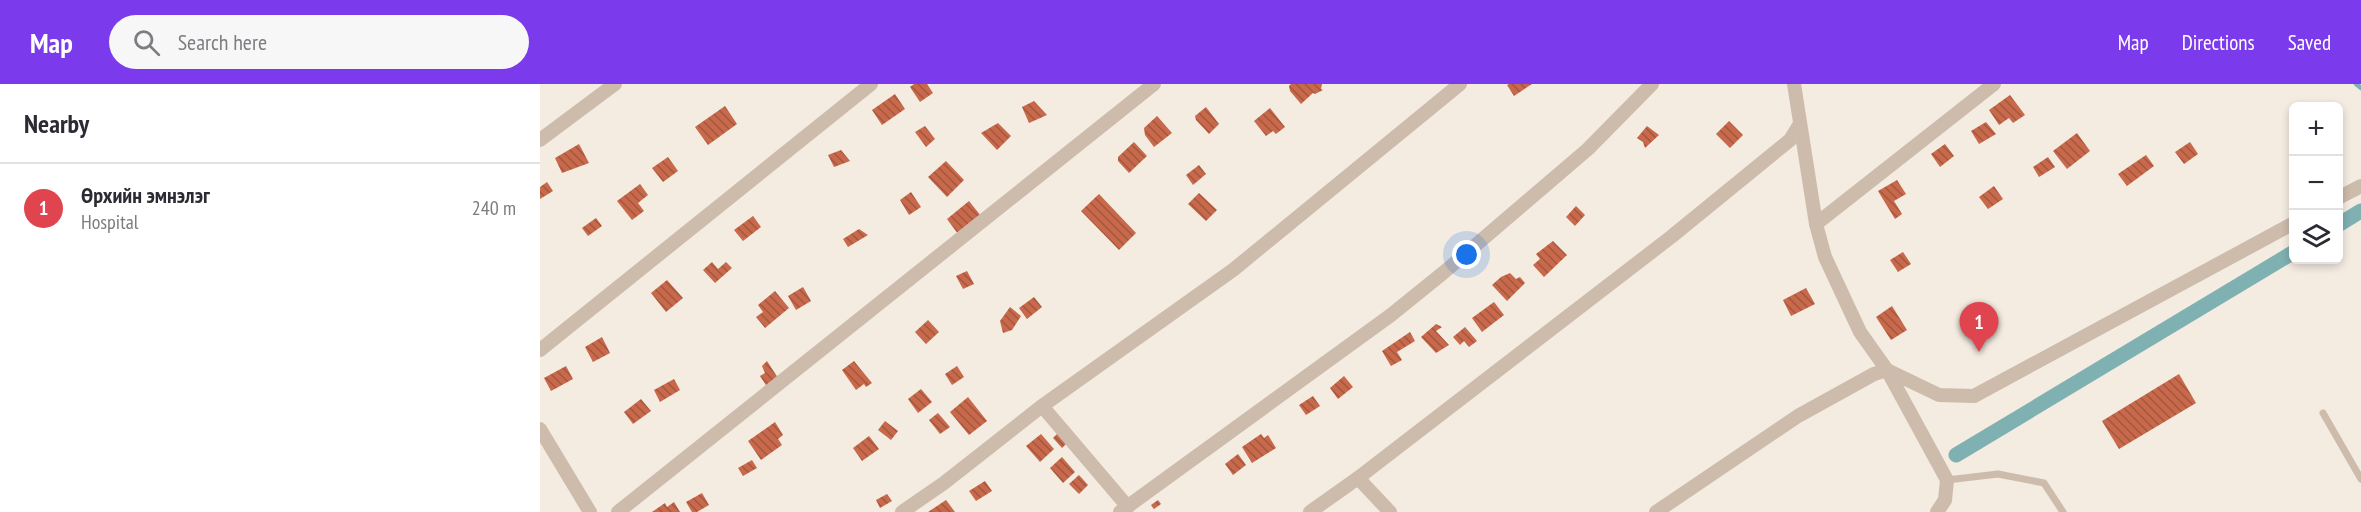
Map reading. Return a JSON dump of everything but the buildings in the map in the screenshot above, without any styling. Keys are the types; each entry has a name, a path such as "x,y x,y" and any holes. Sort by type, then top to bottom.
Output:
{"street":[{"path":"540,140 615,84"},
{"path":"540,350 871,84"},
{"path":"618,512 1154,84"},
{"path":"902,512 944,483 1042,406 1233,270 1460,84"},
{"path":"1042,406 1124,509 1381,322 1443,273 1588,149 1652,84"},
{"path":"1794,84 1816,224 1825,257 1860,332 1887,370 1947,480 1945,500 1937,512"},
{"path":"1816,224 1994,84"},
{"path":"1310,512 1358,478 1671,237 1790,140 1800,124"},
{"path":"2343,195 2361,186"},
{"path":"1656,512 1798,416 1857,382 1887,370 1939,395 1974,396 2289,226"},
{"path":"540,429 590,512"},
{"path":"1358,478 1390,512"}],"lane":[{"path":"2324,413 2361,479"},
{"path":"1947,480 1998,474 2044,483 2063,512"}],"waterway":[{"path":"2356,84 2361,88"},
{"path":"2343,222 2361,211"},
{"path":"1956,455 2289,255"}],"place":[{"name":"Өрхийн эмнэлэг","path":"1979,352"}]}
